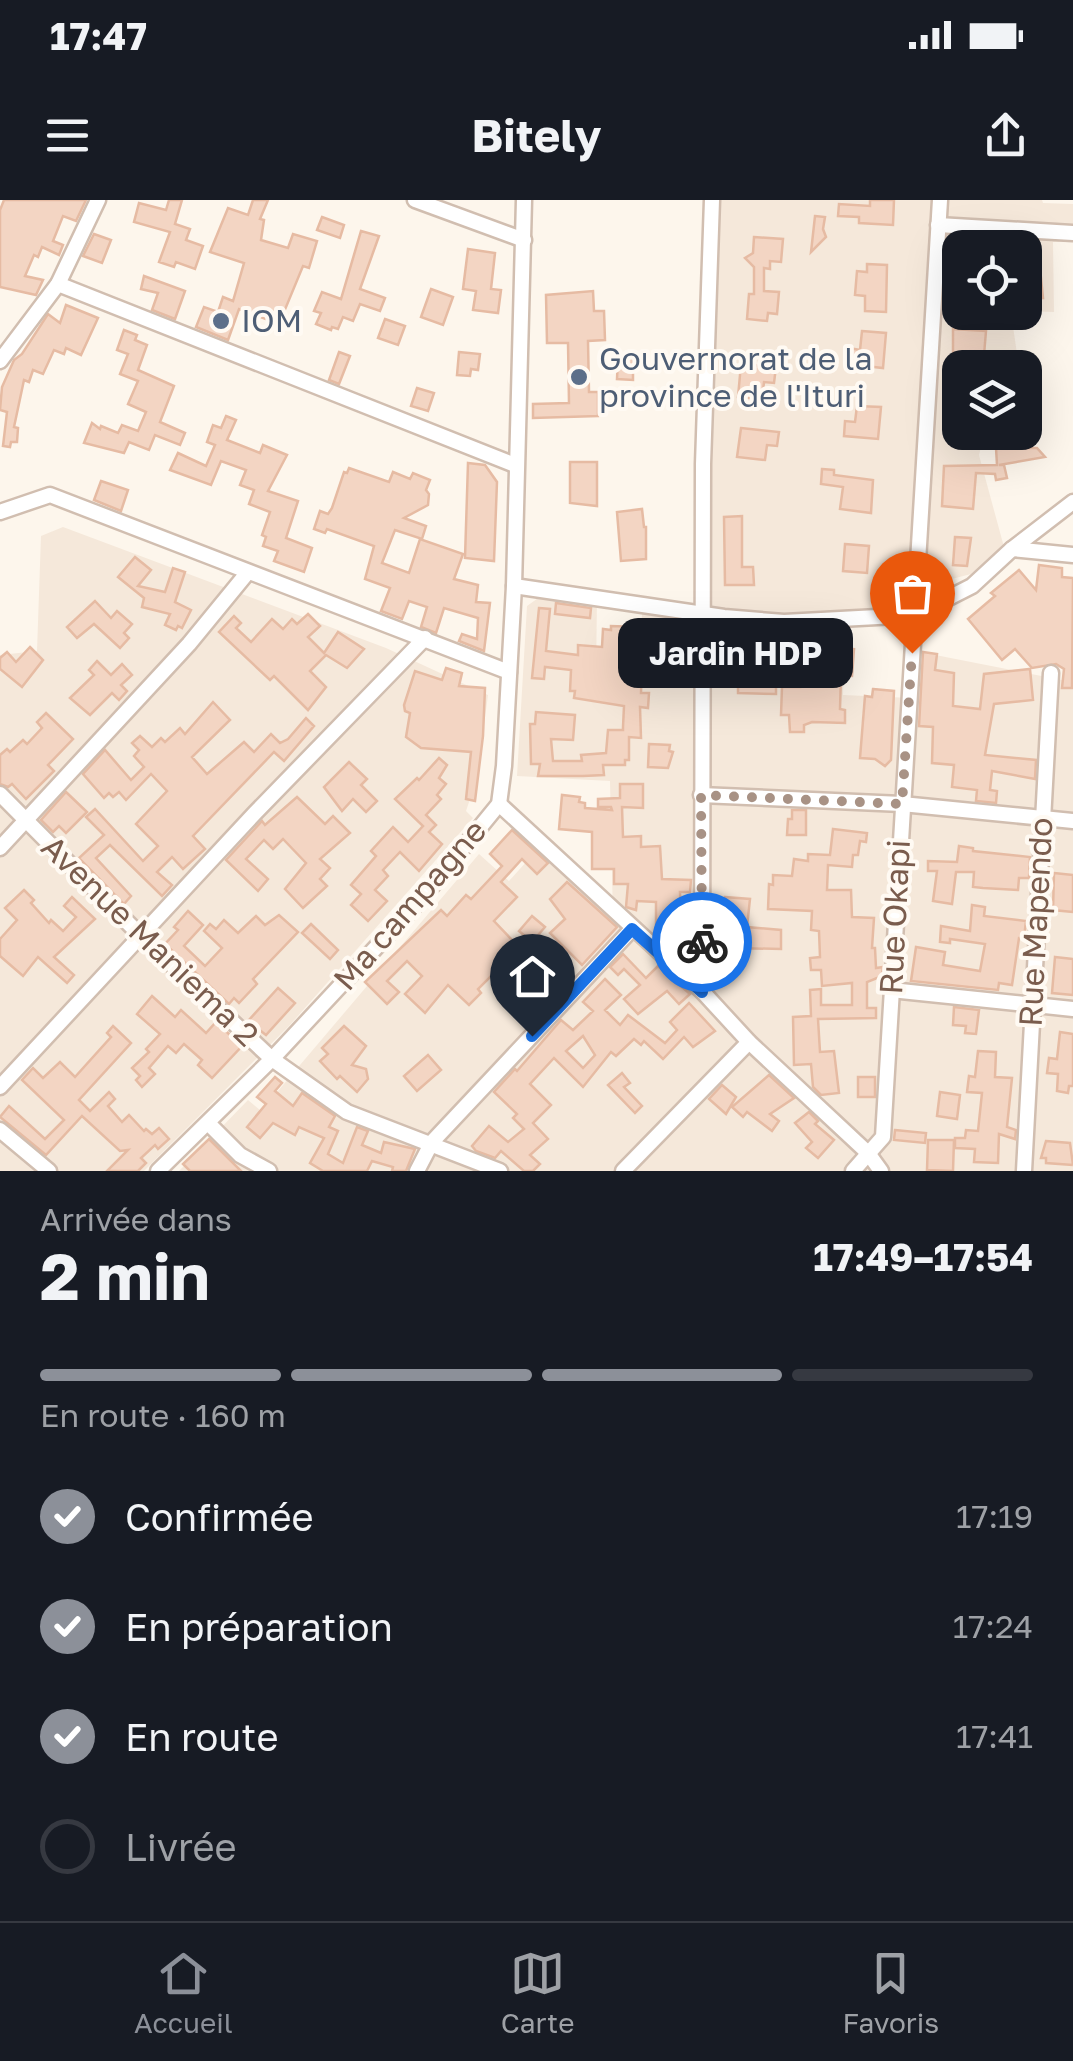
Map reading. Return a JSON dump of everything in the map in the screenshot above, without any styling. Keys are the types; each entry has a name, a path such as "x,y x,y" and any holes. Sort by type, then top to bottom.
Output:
{"street":[{"path":"0,361 58,284 98,200"},
{"path":"415,200 524,240"},
{"name":"Ma campagne","path":"272,1059 423,897 499,804 514,586 524,200"},
{"path":"702,992 703,444 712,200"},
{"name":"Rue Okapi","path":"853,1171 883,1137 940,200"},
{"path":"938,225 1073,234"},
{"path":"58,284 515,465"},
{"path":"0,512 44,497 509,672"},
{"path":"514,586 784,622 915,615 972,586 1073,502"},
{"path":"1012,549 1073,555"},
{"path":"0,848 189,644 248,572"},
{"path":"0,1087 424,638"},
{"name":"Rue Mapendo","path":"1024,1171 1051,673"},
{"name":"Avenue Maniema 2","path":"0,794 141,936 272,1059 158,1171"},
{"path":"701,795 902,804 1073,821"},
{"path":"499,804 702,992 749,1042 868,1153 881,1171"},
{"path":"417,1171 432,1142 632,929"},
{"path":"892,990 1073,1010"},
{"path":"623,1171 749,1042"},
{"path":"272,1059 346,1112 500,1171"},
{"path":"208,1123 240,1155 269,1171"},
{"path":"0,1130 48,1171"}],"shaded area":[{"path":"717,200 1042,200 1073,204 1073,241 1053,242 1054,312 1042,312 1042,230 942,230 942,330 1014,330 1016,350 942,350 942,450 980,450 1004,547 971,574 905,591 882,616 845,616 843,695 911,698 915,651 1072,682 1073,679 1073,1171 179,1171 248,1100 261,1111 479,854 509,881 537,850 613,919 610,781 517,776 527,606 548,591 597,598 596,675 636,679 643,605 677,609 709,624"},
{"path":"63,527 386,648 488,695 477,778 466,811 473,818 289,1026 144,1171 0,1171 0,655 37,651 41,536"}],"building":[{"path":"4,200 86,200 76,221 63,216 53,241 63,245 59,255 42,247 38,257 34,255 25,276 43,280 36,295 0,287 0,210"},
{"path":"169,200 182,200 175,224 190,229 186,240 203,246 195,269 176,262 174,267 159,262 170,232 134,222 139,203 166,210"},
{"path":"253,200 268,200 260,219 264,220 261,240 288,248 293,234 317,241 309,268 303,266 279,324 239,309 228,340 196,327 204,307 218,312 223,297 233,301 244,263 210,252 228,208 248,215"},
{"path":"870,200 894,200 893,225 859,223 859,217 838,216 839,204 870,206"},
{"path":"815,216 825,217 826,237 811,252"},
{"path":"322,217 344,225 340,238 317,230"},
{"path":"361,231 379,236 360,289 385,298 380,311 360,304 353,321 343,317 338,329 331,330 316,324 321,313 314,311 322,292 341,299"},
{"path":"94,234 111,240 102,263 83,256"},
{"path":"754,237 783,239 781,262 770,261 770,269 764,268 764,291 779,292 777,314 768,313 767,321 747,319 749,294 754,294 754,267 745,258 753,253"},
{"path":"468,249 495,253 491,289 501,290 498,313 473,310 476,291 463,289"},
{"path":"867,264 887,265 886,312 865,311 865,296 855,295 857,271 867,272"},
{"path":"144,276 185,291 175,319 152,310 158,293 141,289"},
{"path":"431,289 453,297 443,325 421,317"},
{"path":"593,291 594,311 604,311 605,340 588,341 589,392 598,392 598,416 533,418 533,404 569,403 568,343 547,343 546,295"},
{"path":"66,305 98,318 81,355 66,348 64,354 54,350 43,374 33,370 29,382 24,380 14,427 18,428 17,442 3,446 7,412 0,410 2,387 14,360 48,314 60,323"},
{"path":"385,319 405,326 398,345 378,338"},
{"path":"124,330 147,345 138,370 174,386 160,422 185,433 180,445 155,435 149,450 129,442 124,453 84,443 92,423 118,433 122,425 138,431 146,412 128,404 138,381 120,374 128,354 117,350"},
{"path":"953,330 986,331 984,350 953,350"},
{"path":"862,331 886,333 883,368 847,364 849,348 860,350"},
{"path":"339,352 350,356 339,384 329,380"},
{"path":"459,352 480,354 478,370 471,369 470,376 457,375"},
{"path":"618,358 633,358 633,380 617,379"},
{"path":"741,364 776,367 774,383 764,382 762,399 738,397"},
{"path":"417,388 434,393 428,411 411,406"},
{"path":"857,406 881,407 878,439 844,436 845,421 855,422"},
{"path":"226,416 236,420 227,440 260,453 263,445 287,455 268,491 298,501 286,538 312,548 304,572 274,561 278,551 263,546 266,537 262,535 270,512 249,504 254,490 240,485 246,470 221,461 211,485 170,470 178,453 206,466 215,445 207,442 213,425 221,428"},
{"path":"741,428 779,432 777,446 767,445 765,460 737,457"},
{"path":"996,450 1039,450 1045,457 999,465 1004,465 1007,478 996,480 995,474 976,473 973,509 942,506 944,466 997,465"},
{"path":"570,462 597,462 597,506 570,503"},
{"path":"468,463 485,465 497,482 494,561 465,558"},
{"path":"349,468 389,482 393,472 410,479 413,473 430,480 426,490 428,505 404,518 426,526 422,539 395,530 382,563 409,573 420,539 463,554 454,579 478,585 476,602 490,603 484,651 459,641 462,634 477,639 478,618 444,608 436,633 421,627 427,607 409,601 402,619 381,611 390,588 365,579 374,546 327,529 325,533 314,529 320,511 328,514 332,508 344,472"},
{"path":"822,469 834,470 834,475 873,480 871,513 840,509 843,487 821,484"},
{"path":"101,481 128,490 121,511 94,500"},
{"path":"642,509 646,559 621,561 617,512"},
{"path":"742,516 742,567 753,567 754,585 725,585 724,517"},
{"path":"955,537 971,538 967,566 953,565"},
{"path":"845,544 869,546 867,573 843,571"},
{"path":"135,557 151,570 138,586 165,592 173,568 185,572 175,602 191,610 182,628 178,626 176,630 165,625 170,614 142,607 144,598 118,577"},
{"path":"1039,565 1062,568 1062,577 1073,578 1072,688 1062,688 1064,669 1056,664 1032,668 1015,649 1002,660 968,619 1019,570 1036,590"},
{"path":"95,601 111,618 117,611 132,624 124,633 129,638 120,648 94,624 77,638 67,627"},
{"path":"556,603 591,608 590,618 555,614"},
{"path":"539,608 550,609 546,651 578,655 578,645 602,647 603,629 611,630 611,626 640,627 640,632 668,635 673,620 691,624 686,636 680,634 678,661 669,660 669,665 642,663 641,693 649,693 648,708 640,707 641,738 629,737 629,760 625,760 625,765 603,765 604,775 538,776 540,764 531,764 530,724 535,724 536,712 575,715 573,740 551,739 553,761 582,761 581,755 606,753 608,730 623,730 624,706 574,698 575,691 570,691 571,670 545,667 544,679 532,678"},
{"path":"308,614 320,626 308,637 324,653 338,632 364,649 347,668 326,655 310,671 326,687 308,710 274,676 270,680 219,632 234,616 241,623 236,628 251,642 272,619 283,629 292,619 297,624"},
{"path":"723,634 744,634 744,657 723,657"},
{"path":"795,634 807,634 806,659 842,660 844,648 854,649 852,676 841,675 840,709 845,710 845,723 812,722 804,725 804,732 790,732 789,715 781,715 782,687 800,687 794,659"},
{"path":"30,647 43,660 22,687 0,669 0,658 7,652 16,662"},
{"path":"923,652 937,654 935,670 954,673 953,706 980,709 984,674 1030,669 1033,700 994,704 985,755 1036,760 1035,779 992,771 990,790 997,791 996,803 976,801 977,790 952,787 954,765 932,763 933,727 919,726"},
{"path":"97,661 111,675 122,664 132,675 121,685 127,691 119,700 112,693 90,715 70,698 94,675 89,670"},
{"path":"446,668 462,673 459,686 485,688 475,801 466,799 471,752 421,748 406,737 410,713 404,705 415,671 442,680"},
{"path":"738,682 776,683 776,694 738,693"},
{"path":"873,689 894,691 891,760 885,766 875,759 860,758 865,696 872,697"},
{"path":"213,702 230,720 192,757 207,774 244,742 254,752 271,734 280,743 288,739 306,718 314,726 284,761 274,752 193,836 205,849 183,869 172,857 157,872 172,885 162,896 110,845 96,858 131,896 124,904 79,858 104,835 86,817 95,809 143,861 158,846 136,824 167,791 151,774 126,800 119,792 104,798 83,774 105,750 131,780 144,767 134,756 139,750 132,743 140,736 152,747 161,738 165,742 180,728 185,734"},
{"path":"46,713 73,739 48,765 54,771 26,799 12,784 0,784 0,755 23,740 27,744 42,728 37,722"},
{"path":"649,744 670,745 669,751 673,752 668,768 648,767"},
{"path":"439,758 447,765 439,778 446,784 437,795 441,799 426,815 436,825 429,832 442,844 419,871 400,852 383,870 388,876 375,890 387,901 368,921 351,905 361,894 351,885 376,856 371,851 393,827 408,842 423,826 395,799"},
{"path":"349,762 367,779 361,785 377,801 366,812 353,799 342,811 324,787"},
{"path":"620,784 643,784 643,808 622,807 623,837 641,836 641,847 660,846 662,879 691,880 690,892 680,892 681,914 675,914 675,923 656,924 656,902 637,901 636,910 626,907 628,884 614,884 614,869 592,869 592,832 559,829 562,795 580,797 585,808 612,810 598,807 598,799 620,798"},
{"path":"66,792 87,812 66,833 59,826 53,832 41,820"},
{"path":"297,797 325,824 333,816 350,833 320,859 330,868 320,879 327,886 303,908 285,889 306,863 283,839 273,849 264,840 246,859 268,879 258,891 226,860 262,821 265,825"},
{"path":"792,810 806,810 806,835 787,835"},
{"path":"833,829 867,833 866,842 860,841 858,855 853,855 852,867 828,865 827,890 851,890 852,917 874,918 872,948 876,968 883,967 882,976 867,982 867,1008 876,1008 876,1018 818,1019 820,1052 834,1051 839,1093 821,1095 813,1087 811,1064 794,1065 793,1017 811,1016 810,990 821,989 821,1005 852,1005 852,983 822,986 821,970 811,970 810,958 820,957 819,931 811,930 812,911 768,909 769,884 773,885 773,875 792,876 794,859 808,861 808,854 830,855"},
{"path":"512,830 548,863 537,874 522,859 501,882 517,897 494,921 513,941 501,953 519,972 505,986 493,974 469,1005 448,985 425,1013 405,994 422,976 407,961 387,981 399,992 387,1004 365,982 441,910 447,916 466,895 471,899 502,866 490,854"},
{"path":"959,846 1030,857 1029,878 1019,878 1018,890 983,888 973,887 974,872 956,872 952,904 933,901 937,871 928,871 928,861 957,862"},
{"path":"1054,873 1073,875 1073,912 1053,910"},
{"path":"567,882 617,927 582,965 550,933 565,919 550,899"},
{"path":"24,890 49,923 51,920 63,931 76,917 64,906 72,897 95,919 54,957 74,975 67,983 38,957 23,976 0,956 0,939 17,920 5,908"},
{"path":"725,897 750,899 747,927 781,930 781,949 731,948 732,919 724,918"},
{"path":"972,905 985,907 984,916 1026,921 1024,938 1019,938 1012,985 999,983 998,990 911,981 916,947 945,952 943,965 980,971 985,944 950,939 950,943 940,942 941,926 970,931"},
{"path":"188,911 203,925 184,946 205,966 222,948 204,931 210,924 216,929 224,920 238,933 256,916 265,925 279,915 298,932 253,979 257,984 239,1003 234,998 229,1004 165,944"},
{"path":"532,916 545,927 532,942 519,931"},
{"path":"311,924 338,950 330,959 302,933"},
{"path":"623,954 646,978 658,966 690,994 679,1004 667,991 638,1014 624,999 640,985 624,969 618,975 610,967"},
{"path":"1055,957 1073,959 1073,995 1052,993"},
{"path":"605,979 621,995 605,1010 620,1025 628,1015 665,1043 677,1030 670,1022 689,1003 715,1031 693,1047 684,1037 663,1059 644,1041 641,1045 634,1039 616,1056 611,1052 583,1087 554,1058 530,1084 551,1105 533,1123 548,1139 530,1155 540,1164 533,1171 524,1171 501,1151 495,1158 476,1151 472,1146 489,1126 508,1142 524,1129 513,1118 517,1114 494,1092 561,1020 573,1030 593,1011 583,1002","holes":["583,1036 595,1055 583,1068 566,1051"]},
{"path":"278,988 295,1003 266,1035 248,1021"},
{"path":"152,996 175,1017 181,1010 206,1033 216,1022 242,1046 212,1078 198,1065 202,1060 184,1044 176,1053 168,1046 149,1068 155,1074 142,1087 136,1080 140,1076 132,1068 160,1034 137,1014"},
{"path":"954,1007 979,1010 976,1034 965,1033 966,1026 953,1025"},
{"path":"113,1026 131,1043 79,1100 90,1111 109,1092 115,1099 108,1106 122,1122 129,1115 144,1131 152,1134 159,1128 169,1139 141,1158 146,1163 138,1171 107,1171 128,1150 120,1151 82,1116 46,1155 0,1117 9,1106 45,1139 64,1120 22,1080 33,1068 43,1078 60,1062 75,1077 111,1037 107,1033"},
{"path":"344,1026 366,1046 352,1065 366,1069 368,1079 357,1092 320,1061 328,1054 322,1048"},
{"path":"1060,1032 1073,1034 1073,1086 1069,1086 1068,1093 1057,1091 1058,1074 1047,1073 1049,1058 1057,1059"},
{"path":"978,1051 996,1052 995,1077 1012,1078 1007,1127 1016,1130 1015,1139 999,1134 998,1163 974,1162 975,1149 955,1148 955,1138 965,1138 966,1130 978,1131 982,1093 967,1092 969,1076 975,1077"},
{"path":"428,1055 441,1070 417,1091 404,1076"},
{"path":"622,1073 630,1083 624,1087 642,1106 635,1113 608,1085"},
{"path":"769,1075 794,1098 770,1114 779,1121 772,1131 747,1112 743,1117 732,1107"},
{"path":"275,1077 282,1083 275,1091 293,1106 302,1093 335,1116 329,1127 338,1131 328,1154 343,1163 357,1127 368,1131 362,1145 381,1153 384,1142 415,1149 406,1171 392,1171 393,1167 372,1161 367,1171 323,1171 310,1163 324,1138 299,1127 295,1135 273,1123 260,1138 247,1127 266,1104 257,1097"},
{"path":"858,1077 875,1077 875,1097 858,1097"},
{"path":"722,1085 736,1097 726,1114 709,1099"},
{"path":"940,1092 960,1095 957,1119 937,1116"},
{"path":"809,1112 818,1121 815,1124 834,1140 818,1158 806,1148 812,1142 795,1123"},
{"path":"895,1130 926,1133 925,1143 894,1140"},
{"path":"209,1139 241,1171 190,1171 183,1164"},
{"path":"928,1140 954,1140 953,1171 927,1170"},
{"path":"1046,1141 1070,1143 1073,1165 1046,1163 1046,1158 1041,1158"}],"way so far":[{"path":"702,942 701,795 902,804 912,653"}],"place":[{"name":"IOM","path":"221,321"},
{"name":"Gouvernorat de la province de l'Ituri","path":"579,377"},
{"name":"Jardin HDP","path":"912,653"}],"route":[{"path":"532,1036 632,929 702,992 702,942"}]}
